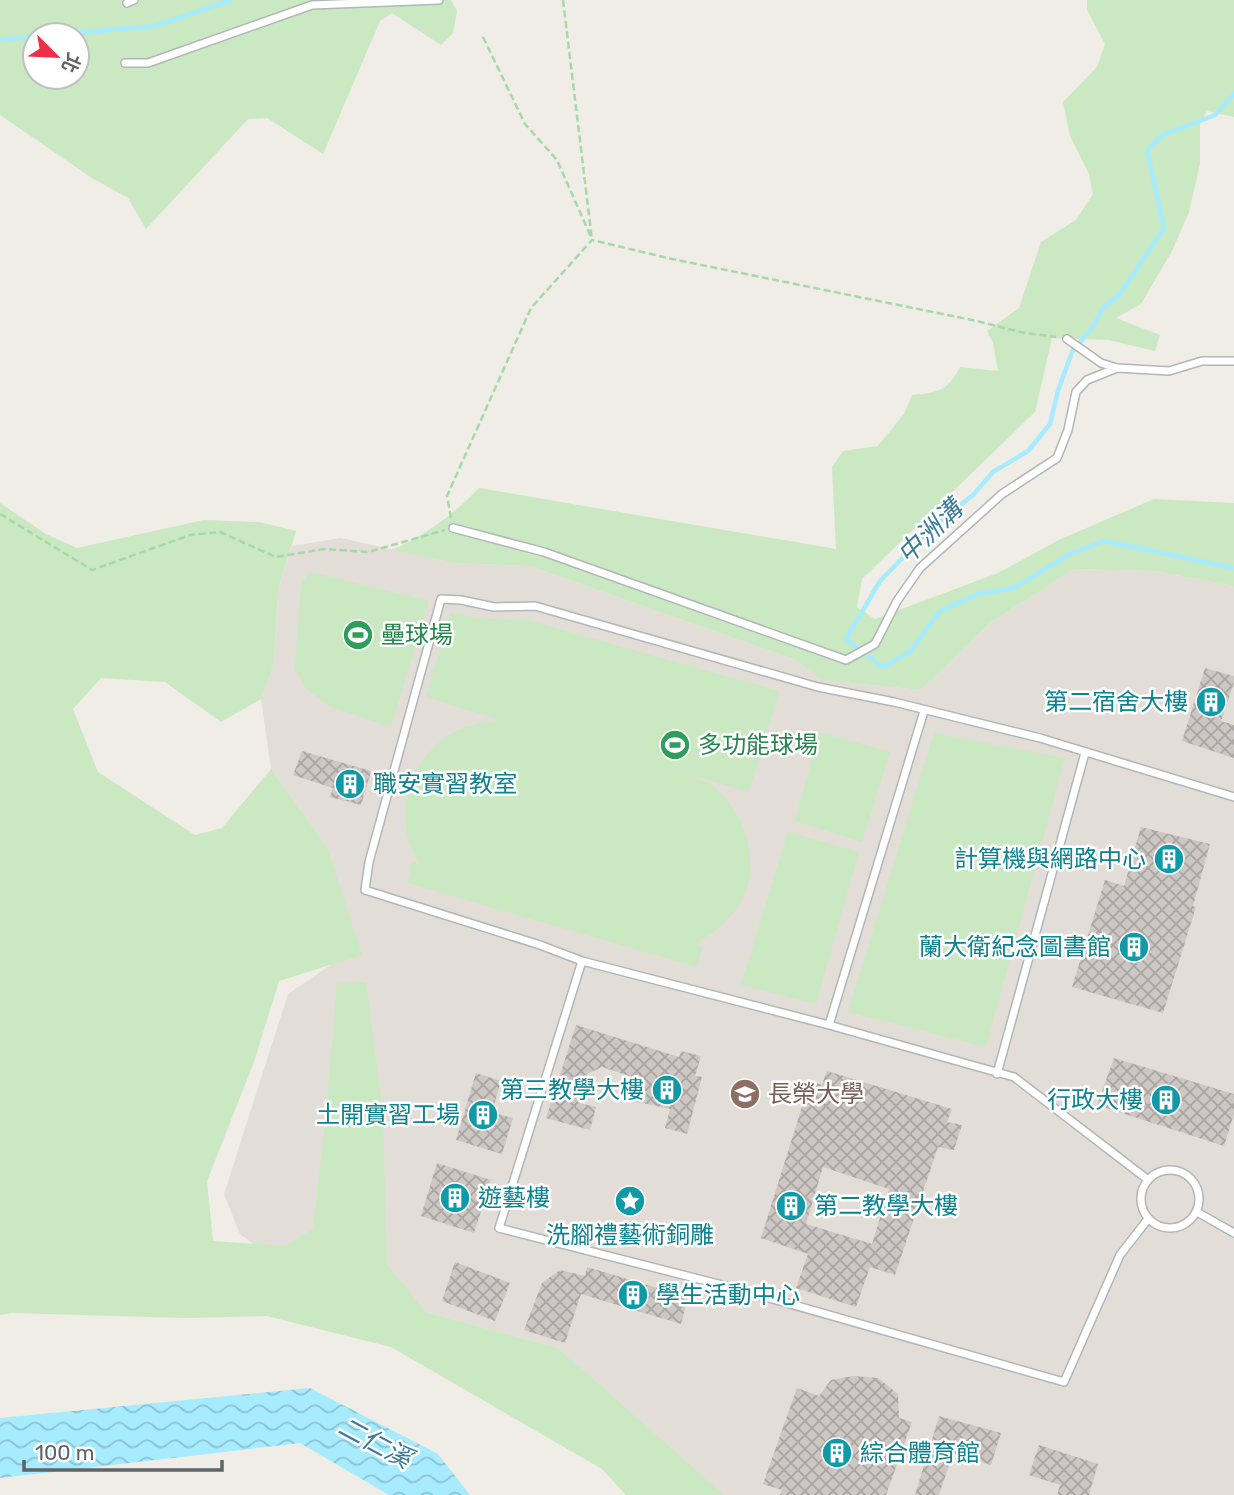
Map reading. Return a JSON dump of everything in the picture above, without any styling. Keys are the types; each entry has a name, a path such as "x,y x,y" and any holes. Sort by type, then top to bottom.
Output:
{"lane":[{"path":"125,62 148,63 312,5 439,0"},
{"path":"1067,339 1101,363 1117,368 1169,371 1202,361 1234,360"},
{"path":"453,527 544,552 846,660 875,644 897,601 920,568 1002,494 1057,458 1068,430 1076,392 1087,380 1117,368"},
{"path":"1147,1179 1014,1077 582,961 540,945 365,890 369,862 441,599 494,607 535,606 818,687 894,702 1040,738 1085,754 1234,797"},
{"path":"828,1025 924,711"},
{"path":"997,1074 1085,754"},
{"path":"582,961 499,1228 734,1288 1064,1382 1121,1255 1148,1219"},
{"path":"1172,1170 1183,1172 1192,1180 1198,1189 1200,1201 1190,1222 1168,1229 1157,1226 1148,1219 1140,1198 1147,1179 1161,1171 1172,1170"},
{"path":"1197,1212 1234,1233"}],"path":[{"path":"0,514 92,570 190,535 220,533 276,557 324,549 368,552 453,527 447,496 531,308 592,240 563,0"},
{"path":"483,37 525,124 556,160 592,240"},
{"path":"592,240 1020,332 1067,339"}],"shaded area":[{"name":"長榮大學","path":"341,538 453,563 530,566 796,660 822,680 921,690 990,623 1074,569 1154,571 1234,586 1234,1495 721,1495 558,1348 291,1272 240,1234 224,1194 288,994 354,949 327,847 271,769 261,699 274,664 278,590 292,546"}],"green space":[{"path":"0,0 451,0 457,11 453,33 441,45 392,13 380,21 323,154 267,118 248,119 146,229 128,198 92,178 0,115"},
{"path":"1087,0 1234,0 1234,117 1207,111 1200,124 1200,164 1189,212 1172,251 1141,304 1116,318 1160,335 1155,351 1109,340 1052,338 1035,412 862,579 857,607 875,619 998,573 1061,539 1154,499 1234,503 1234,586 1154,571 1074,569 990,623 921,690 821,680 796,660 530,566 453,563 393,550 439,523 479,488 836,549 832,467 843,451 878,446 904,414 912,395 941,389 951,381 960,367 998,371 993,343 987,331 1019,308 1041,242 1076,220 1093,194 1089,174 1070,136 1063,102 1097,67 1105,44 1087,10"},
{"path":"0,503 46,534 77,548 204,520 259,522 296,531 278,590 274,664 261,699 221,722 165,682 101,678 73,709 98,772 195,835 222,828 271,769 327,847 362,955 279,981 254,1062 207,1181 213,1241 286,1246 313,1229 337,983 366,982 383,1113 387,1265 426,1312 558,1348 724,1495 626,1495 602,1469 391,1347 267,1316 185,1318 12,1313 0,1315"},
{"name":"壘球場","path":"310,572 429,601 391,727 331,707 306,689 295,669 301,584"},
{"path":"450,613 488,619 527,620 779,691 749,792 667,768 706,782 724,796 734,809 748,840 750,874 746,890 730,917 695,944 702,947 697,967 407,883 412,862 420,864 408,838 405,815 415,773 431,750 454,732 500,720 426,697"},
{"path":"820,732 890,752 862,842 795,821"},
{"path":"934,733 1065,758 986,1047 848,1012"},
{"path":"788,832 859,852 816,1004 741,985"}],"water":[{"name":"二仁溪","path":"310,1388 438,1454 470,1495 389,1495 300,1443 0,1478 0,1418"}],"building":[{"name":"第二宿舍大樓","path":"1205,668 1234,676 1221,721 1234,725 1234,758 1182,741"},
{"path":"302,751 371,771 361,805 330,797 333,788 293,775"},
{"name":"蘭大衛紀念圖書館","path":"1141,827 1210,844 1193,906 1196,907 1163,1013 1072,987 1105,880 1124,886"},
{"name":"第三教學大樓","path":"576,1025 679,1057 681,1051 701,1056 695,1076 702,1077 687,1134 665,1128 670,1109 633,1101 638,1079 602,1067 587,1074 579,1103 596,1107 590,1130 546,1118"},
{"name":"行政大樓","path":"1114,1058 1234,1094 1234,1114 1224,1146 1097,1105"},
{"name":"第二教學大樓","path":"827,1071 952,1109 947,1122 962,1125 954,1150 938,1147 895,1275 870,1267 856,1307 796,1288 808,1254 761,1238 810,1081 822,1085","holes":["823,1167 889,1189 872,1244 806,1224"]},
{"name":"土開實習工場","path":"476,1073 501,1081 492,1112 513,1118 502,1154 456,1140"},
{"name":"遊藝樓","path":"437,1163 491,1180 474,1233 421,1216"},
{"name":"遊藝樓","path":"455,1262 510,1283 495,1321 442,1301"},
{"path":"587,1267 688,1297 681,1324 581,1294 565,1343 524,1330 542,1283 560,1270 585,1276"},
{"name":"綜合體育館","path":"854,1376 878,1378 898,1394 899,1418 912,1422 886,1495 780,1495 782,1490 763,1484 797,1388 819,1396 831,1380"},
{"path":"939,1416 1001,1433 991,1465 953,1453 939,1495 915,1495"},
{"path":"1039,1445 1098,1464 1089,1495 1057,1495 1060,1485 1029,1475"}],"waterway":[{"path":"91,32 155,26 231,0"},
{"path":"0,40 21,38"},
{"name":"中洲溝","path":"1234,94 1215,115 1163,135 1147,150 1164,228 1120,294 1103,308 1092,328 1072,352 1050,424 1028,451 993,472 973,495 932,528 880,581 846,639 883,667 910,652 940,611 978,594 1014,588 1070,554 1104,541 1234,568"}],"place":[{"name":"壘球場","path":"358,635"},
{"name":"第二宿舍大樓","path":"1211,702"},
{"name":"多功能球場","path":"675,745"},
{"name":"職安實習教室","path":"350,784"},
{"name":"計算機與網路中心","path":"1169,859"},
{"name":"蘭大衛紀念圖書館","path":"1134,947"},
{"name":"第三教學大樓","path":"667,1090"},
{"name":"長榮大學","path":"745,1094"},
{"name":"行政大樓","path":"1166,1100"},
{"name":"土開實習工場","path":"483,1115"},
{"name":"遊藝樓","path":"455,1198"},
{"name":"洗腳禮藝術銅雕","path":"630,1201"},
{"name":"第二教學大樓","path":"791,1206"},
{"name":"學生活動中心","path":"633,1295"},
{"name":"綜合體育館","path":"837,1453"}]}
